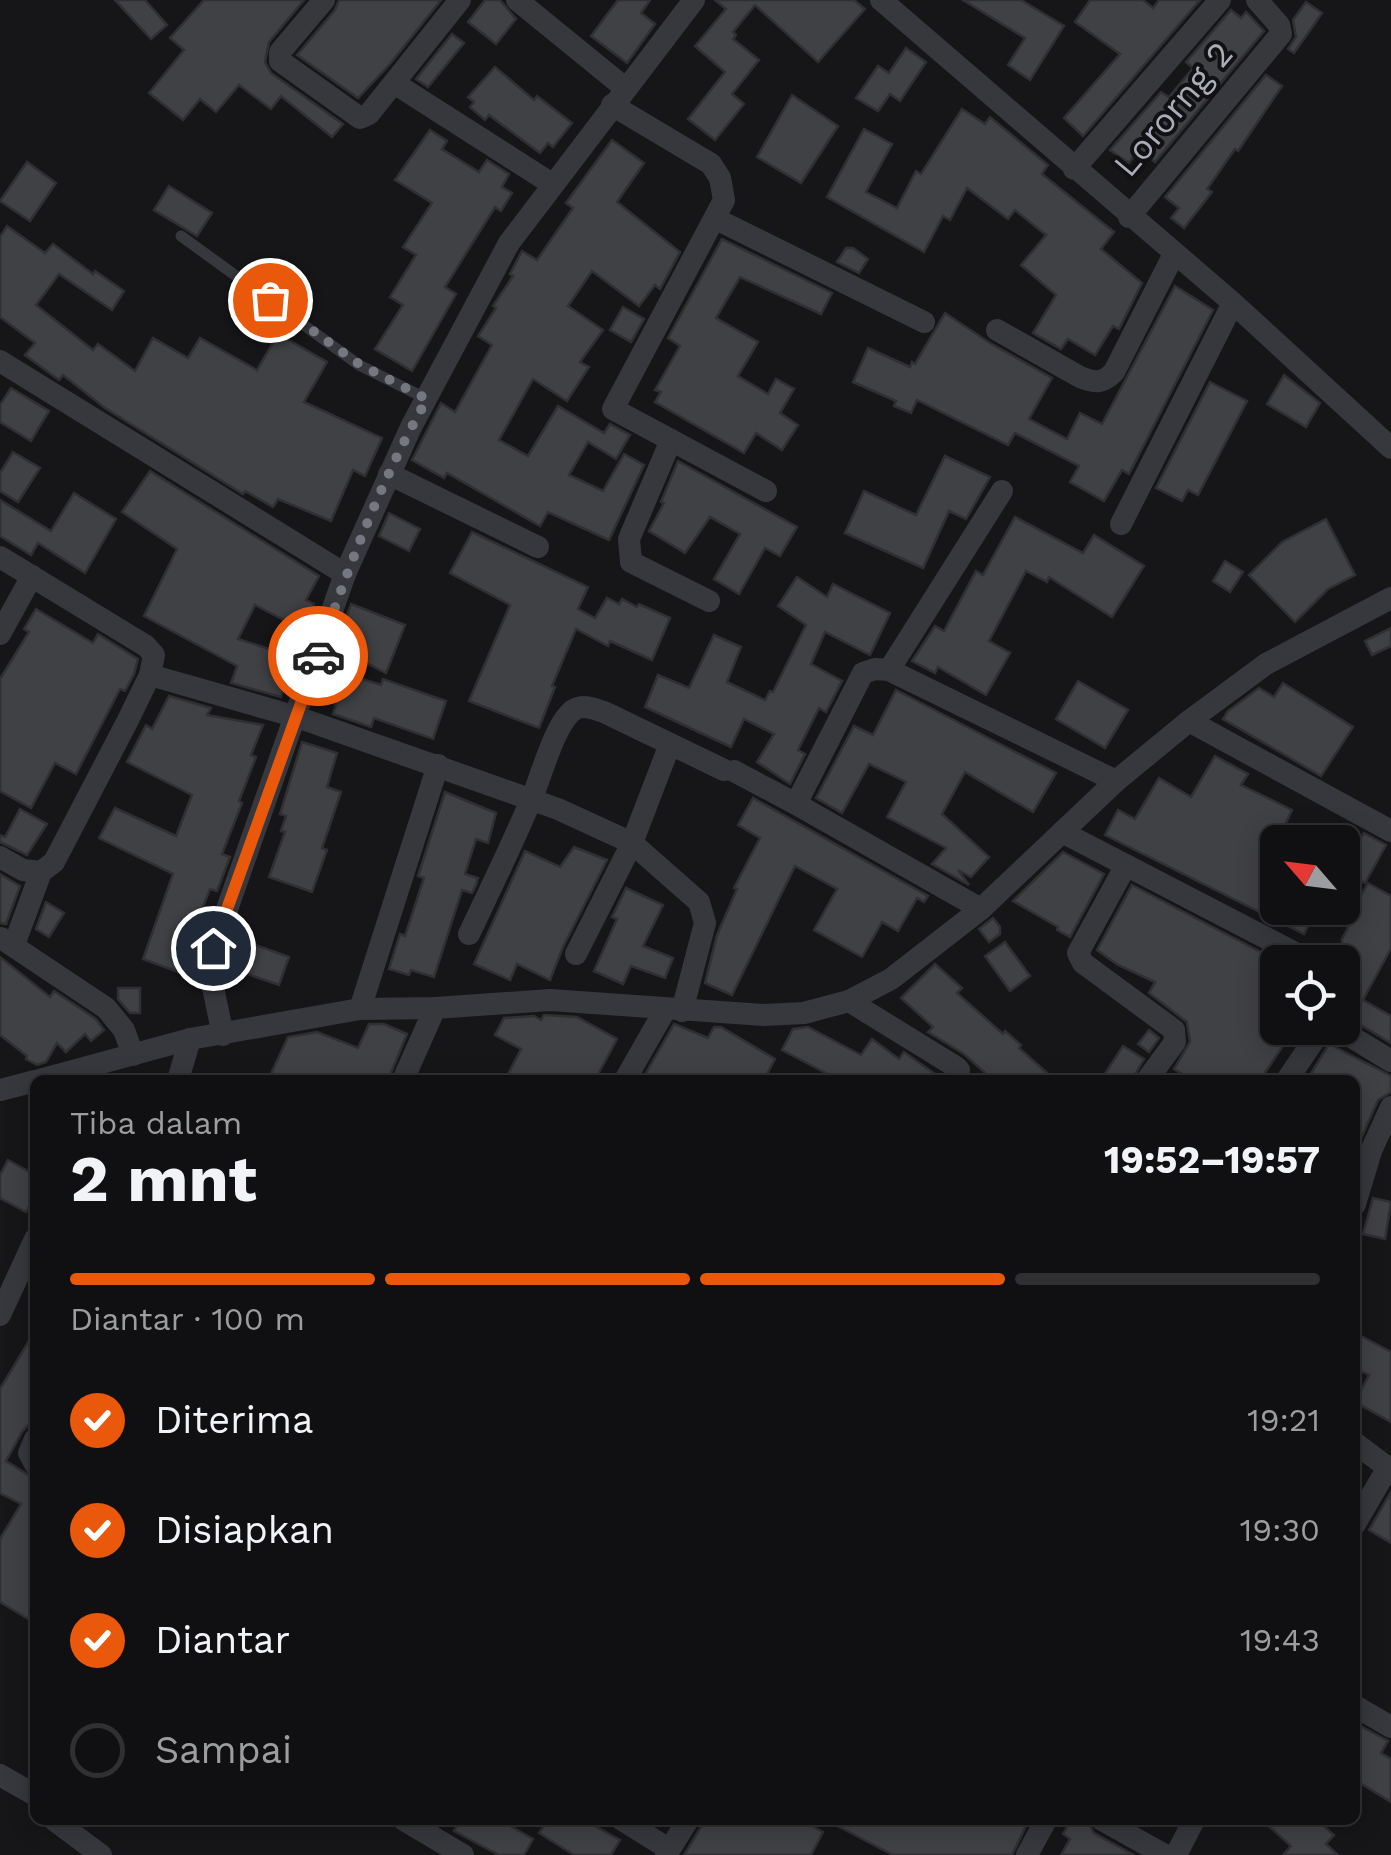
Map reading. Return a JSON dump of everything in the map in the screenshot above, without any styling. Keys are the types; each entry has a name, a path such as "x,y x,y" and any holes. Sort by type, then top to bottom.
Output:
{"street":[{"path":"324,0 280,52 280,62 360,118 369,114 460,0"},
{"path":"517,0 618,97 711,164 720,178 722,206 614,409 766,491"},
{"path":"223,1034 211,978 213,948 298,718 346,574 390,474 509,243 694,0"},
{"path":"882,0 1232,303 1391,448"},
{"path":"1074,168 1220,0"},
{"name":"Lororng 2","path":"1129,216 1281,34 1279,24 1257,0"},
{"path":"394,84 552,184"},
{"path":"716,219 924,322"},
{"path":"998,330 1080,378 1094,383 1106,380 1114,372 1174,254"},
{"path":"1122,524 1232,303"},
{"path":"0,361 346,574"},
{"path":"672,440 629,539 628,550 632,562 709,601"},
{"path":"390,474 538,547"},
{"path":"889,670 1002,491"},
{"path":"0,557 146,646 154,656 150,675 54,862 40,872 7,941 106,1008 124,1030 133,1054"},
{"path":"0,634 32,576"},
{"path":"73,1075 102,1071 133,1054 190,1039 360,1008 435,1008 550,1000 674,1010 804,1013 849,1001 891,978 981,909 1116,781 1189,721 1266,664 1391,598"},
{"path":"796,804 864,674 874,669 889,670 1116,781"},
{"path":"150,675 438,764 532,799 632,843 699,902 705,923 674,1010 628,1075"},
{"path":"469,934 566,718 576,708 586,706 796,804 981,909"},
{"path":"1189,721 1391,831"},
{"path":"576,954 632,843 670,744"},
{"path":"360,1008 438,764"},
{"path":"1062,832 1280,945"},
{"path":"0,858 22,870 40,872"},
{"path":"1126,866 1078,953 1082,963 1174,1030 1175,1042 1152,1075"},
{"path":"849,1001 959,1070 958,1075"},
{"path":"405,1075 435,1008"},
{"path":"179,1075 190,1039"},
{"path":"1360,1042 1391,1061"},
{"path":"1289,1075 1310,1045"},
{"path":"0,1090 30,1082"},
{"path":"1360,1187 1391,1107"},
{"path":"0,1315 30,1251"},
{"path":"1360,1447 1389,1470 1360,1516"},
{"path":"1360,1709 1391,1728"},
{"path":"0,1775 30,1792"},
{"path":"61,1825 101,1855"},
{"path":"412,1825 463,1855"},
{"path":"629,1825 668,1852 685,1825"},
{"path":"1027,1855 1042,1825"},
{"path":"1111,1825 1165,1855"},
{"path":"1176,1855 1191,1825"}],"lane":[{"path":"181,236 359,364 427,399"}],"building":[{"path":"115,0 145,0 167,25 151,39"},
{"path":"204,0 304,0 269,42 265,62 271,73 343,124 332,137 281,96 271,109 239,85 216,112 200,99 183,120 149,93 184,50 170,38"},
{"path":"339,0 441,0 358,98 297,55"},
{"path":"485,0 500,0 516,19 496,44 468,22"},
{"path":"618,0 650,0 641,13 655,24 627,63 591,36"},
{"path":"715,0 854,0 865,9 818,62 755,5 733,32 733,39 759,60 732,94 744,104 715,140 688,119 725,72 695,46 726,9"},
{"path":"963,0 1021,0 1064,26 1030,80 1008,65 1025,38"},
{"path":"1090,0 1143,0 1153,8 1159,0 1200,0 1083,136 1064,118 1120,54 1075,22"},
{"path":"1306,2 1322,13 1294,53 1288,49 1296,37 1293,20"},
{"path":"1231,10 1241,18 1246,12 1264,31 1155,162 1139,149 1129,163 1110,150 1161,92 1169,97 1193,68 1186,62"},
{"path":"452,34 464,43 428,87 416,79"},
{"path":"906,48 926,62 900,101 890,94 878,111 856,98 878,66 889,73"},
{"path":"495,67 534,100 537,96 572,123 553,147 548,143 540,153 489,115 485,120 470,107 474,102 468,97"},
{"path":"1266,75 1282,86 1207,189 1212,192 1184,228 1171,218 1179,208 1165,197"},
{"path":"792,95 838,126 801,183 757,157"},
{"path":"962,109 985,124 990,117 1048,165 1042,174 1114,232 1101,249 1142,283 1119,329 1113,326 1095,355 1068,339 1061,349 1033,333 1056,295 1021,265 1046,235 1015,210 1008,219 967,188 950,220 943,216 924,252 827,197 864,129 892,144 866,192 897,208 916,171 921,174"},
{"path":"430,130 447,141 442,149 479,172 487,160 509,174 502,187 512,193 501,211 495,207 445,287 456,294 412,371 375,349 403,305 390,297 416,255 403,247 432,203 395,180"},
{"path":"612,140 644,163 617,202 680,252 660,289 655,285 639,306 592,271 568,306 603,330 580,362 589,367 567,401 533,379 499,440 528,456 558,406 604,433 610,424 630,435 616,459 588,442 569,475 603,491 624,454 644,465 609,540 548,512 540,526 447,473 444,478 412,460 441,403 455,412 492,345 478,336 513,276 510,274 522,251 537,260 573,208 566,203"},
{"path":"27,162 56,183 30,221 0,201"},
{"path":"169,186 212,213 197,236 154,210"},
{"path":"7,226 45,253 53,244 124,291 112,310 59,274 36,305 93,350 98,344 135,371 153,338 188,358 200,338 257,370 278,334 327,362 304,402 382,438 365,476 353,470 331,521 278,499 273,507 245,491 243,494 105,408 63,375 59,380 25,355 35,343 0,317 0,237"},
{"path":"722,239 832,293 821,314 740,277 716,318 758,342 738,376 768,394 776,379 794,389 780,413 798,425 782,450 756,433 744,453 655,402 661,392 655,390 680,346 668,338"},
{"path":"846,248 853,248 868,259 859,273 837,262"},
{"path":"1175,286 1213,310 1129,474 1122,470 1104,501 1070,482 1079,466 1015,433 1008,445 917,400 911,413 894,406 896,401 853,382 868,348 910,367 912,362 915,364 945,313 1052,378 1029,419 1067,439 1080,413 1102,424"},
{"path":"623,307 644,319 631,342 610,330"},
{"path":"1284,375 1320,403 1306,427 1267,404"},
{"path":"1210,382 1247,401 1198,495 1188,490 1182,501 1156,488"},
{"path":"11,388 49,411 31,441 0,422 0,405"},
{"path":"13,452 40,468 18,502 0,491 0,473"},
{"path":"945,456 990,477 966,519 949,511 923,568 845,533 864,491 916,515"},
{"path":"678,461 797,527 780,556 765,548 739,594 714,579 740,534 710,517 685,553 649,531 664,503 661,502"},
{"path":"150,471 319,576 306,600 314,604 301,629 255,605 238,639 294,657 281,697 231,683 237,666 144,616 177,549 122,512"},
{"path":"74,493 116,519 85,573 38,543 31,555 0,536 0,500 51,531"},
{"path":"389,513 420,529 409,551 379,536"},
{"path":"1015,517 1083,553 1094,535 1144,566 1112,617 1049,577 1047,582 1026,571 989,641 1010,653 986,695 938,667 935,673 912,661 935,626 944,631 976,571 983,575"},
{"path":"1326,519 1355,575 1328,589 1295,622 1249,575 1282,542"},
{"path":"472,532 588,587 578,609 595,618 607,598 619,604 622,599 637,607 639,604 670,618 652,660 610,641 608,646 576,629 539,728 469,701 510,605 450,573"},
{"path":"1225,561 1243,572 1230,592 1213,581"},
{"path":"797,577 827,597 833,584 890,613 870,655 825,632 811,664 842,681 826,712 819,708 798,750 805,754 790,784 757,762 774,734 744,719 731,747 645,707 658,675 689,688 714,635 741,647 727,682 765,700 773,692 806,625 778,606"},
{"path":"351,604 405,625 386,673 335,647"},
{"path":"36,609 93,643 98,634 138,659 125,691 120,689 76,774 55,763 31,808 0,791 0,679 29,632 24,629"},
{"path":"1391,628 1391,646 1372,655 1365,641"},
{"path":"328,668 381,685 383,679 446,701 433,739 374,718 371,727 333,714 336,704 317,698"},
{"path":"1078,681 1128,710 1105,748 1056,719"},
{"path":"1283,683 1353,727 1321,776 1223,719 1259,688 1274,697"},
{"path":"896,690 1056,773 1033,812 965,772 942,814 989,857 971,877 958,870 969,885 932,864 946,848 887,817 906,782 869,764 842,813 816,798 854,726 873,735"},
{"path":"169,696 211,708 207,715 263,725 251,755 256,757 239,801 242,803 222,854 230,857 217,891 210,889 189,942 198,946 186,975 143,959 173,874 99,838 115,808 176,836 192,795 127,762 146,725 152,729"},
{"path":"302,742 337,753 327,787 341,792 312,892 269,877 285,832 281,831 286,816 280,814"},
{"path":"1215,756 1248,774 1241,785 1292,810 1285,825 1260,825 1260,912 1105,835 1118,810 1135,819 1159,778 1191,797"},
{"path":"445,792 496,813 488,843 476,839 465,874 478,878 476,885 472,893 462,890 434,977 411,970 409,975 389,969 400,934 405,936 424,878 418,876"},
{"path":"753,798 928,896 924,902 917,898 898,931 882,922 862,957 814,930 837,889 795,866 732,995 705,983 717,935 737,889 734,888 760,838 738,825"},
{"path":"20,809 47,824 27,855 0,842 0,835 5,837"},
{"path":"1364,833 1386,845 1365,883 1360,880 1360,840"},
{"path":"574,847 607,860 550,980 517,964 510,980 474,964 525,851 560,867"},
{"path":"1063,852 1104,874 1070,937 1013,901"},
{"path":"0,874 20,886 6,924 0,923"},
{"path":"1368,883 1391,896 1391,948 1363,1000 1391,1016 1391,1043 1360,1025 1360,945 1342,945 1349,925 1360,925 1360,898"},
{"path":"1132,885 1260,952 1260,1045 1284,1045 1263,1075 1184,1075 1174,1069 1190,1042 1187,1022 1149,993 1155,982 1097,950"},
{"path":"626,888 663,905 643,946 673,958 665,978 631,966 623,984 594,971"},
{"path":"46,902 64,913 49,937 36,929"},
{"path":"993,918 1000,934 989,942 979,929"},
{"path":"1286,925 1308,925 1304,934"},
{"path":"236,938 289,957 279,985 227,967"},
{"path":"1005,942 1030,976 1010,991 985,956"},
{"path":"0,957 50,997 54,991 96,1019 104,1030 91,1041 85,1034 66,1052 57,1043 46,1062 37,1065 26,1059 0,1035"},
{"path":"935,964 962,988 957,993 1021,1045 1019,1048 1049,1075 987,1075 964,1054 928,1032 933,1027 901,998"},
{"path":"118,988 140,988 140,1013 130,1013 118,999"},
{"path":"544,1015 577,1017 617,1039 598,1075 508,1075 521,1049 495,1035 504,1018 534,1016 541,1020"},
{"path":"369,1024 384,1024 407,1034 390,1075 270,1075 288,1037 317,1032 358,1048"},
{"path":"674,1024 708,1038 714,1027 721,1027 775,1059 767,1075 645,1075"},
{"path":"808,1027 861,1055 872,1039 899,1059 904,1052 936,1075 830,1075 782,1050 793,1029"},
{"path":"1149,1030 1159,1038 1149,1052 1138,1044"},
{"path":"1331,1045 1391,1076 1391,1092 1378,1100 1360,1141 1360,1075 1310,1075"},
{"path":"1123,1046 1144,1059 1135,1075 1104,1075"},
{"path":"8,1160 30,1172 30,1204 26,1212 0,1198 0,1175"},
{"path":"1373,1198 1391,1202 1385,1239 1363,1234"},
{"path":"1360,1338 1391,1352 1391,1422 1360,1405 1360,1392 1369,1375 1360,1370"},
{"path":"30,1339 30,1423 6,1461 30,1476 30,1620 0,1602 0,1539 21,1504 0,1493 0,1389"},
{"path":"1391,1492 1391,1543 1369,1530"},
{"path":"1360,1726 1388,1741 1381,1753 1391,1759 1391,1802 1360,1783"},
{"path":"457,1825 509,1825 533,1839 524,1855 499,1855 454,1831"},
{"path":"545,1825 593,1825 620,1840 611,1855 574,1855 539,1833"},
{"path":"702,1825 810,1825 823,1832 811,1855 684,1855"},
{"path":"836,1825 1027,1825 1012,1855 893,1855"},
{"path":"1068,1825 1090,1825 1094,1833 1134,1855 1061,1855 1070,1839 1063,1834"},
{"path":"1268,1825 1323,1825 1334,1835 1326,1844 1338,1855 1283,1855 1291,1846"}],"way so far":[{"path":"270,300 359,364 427,399 346,574 318,656"}],"route":[{"path":"213,948 318,656"}]}
